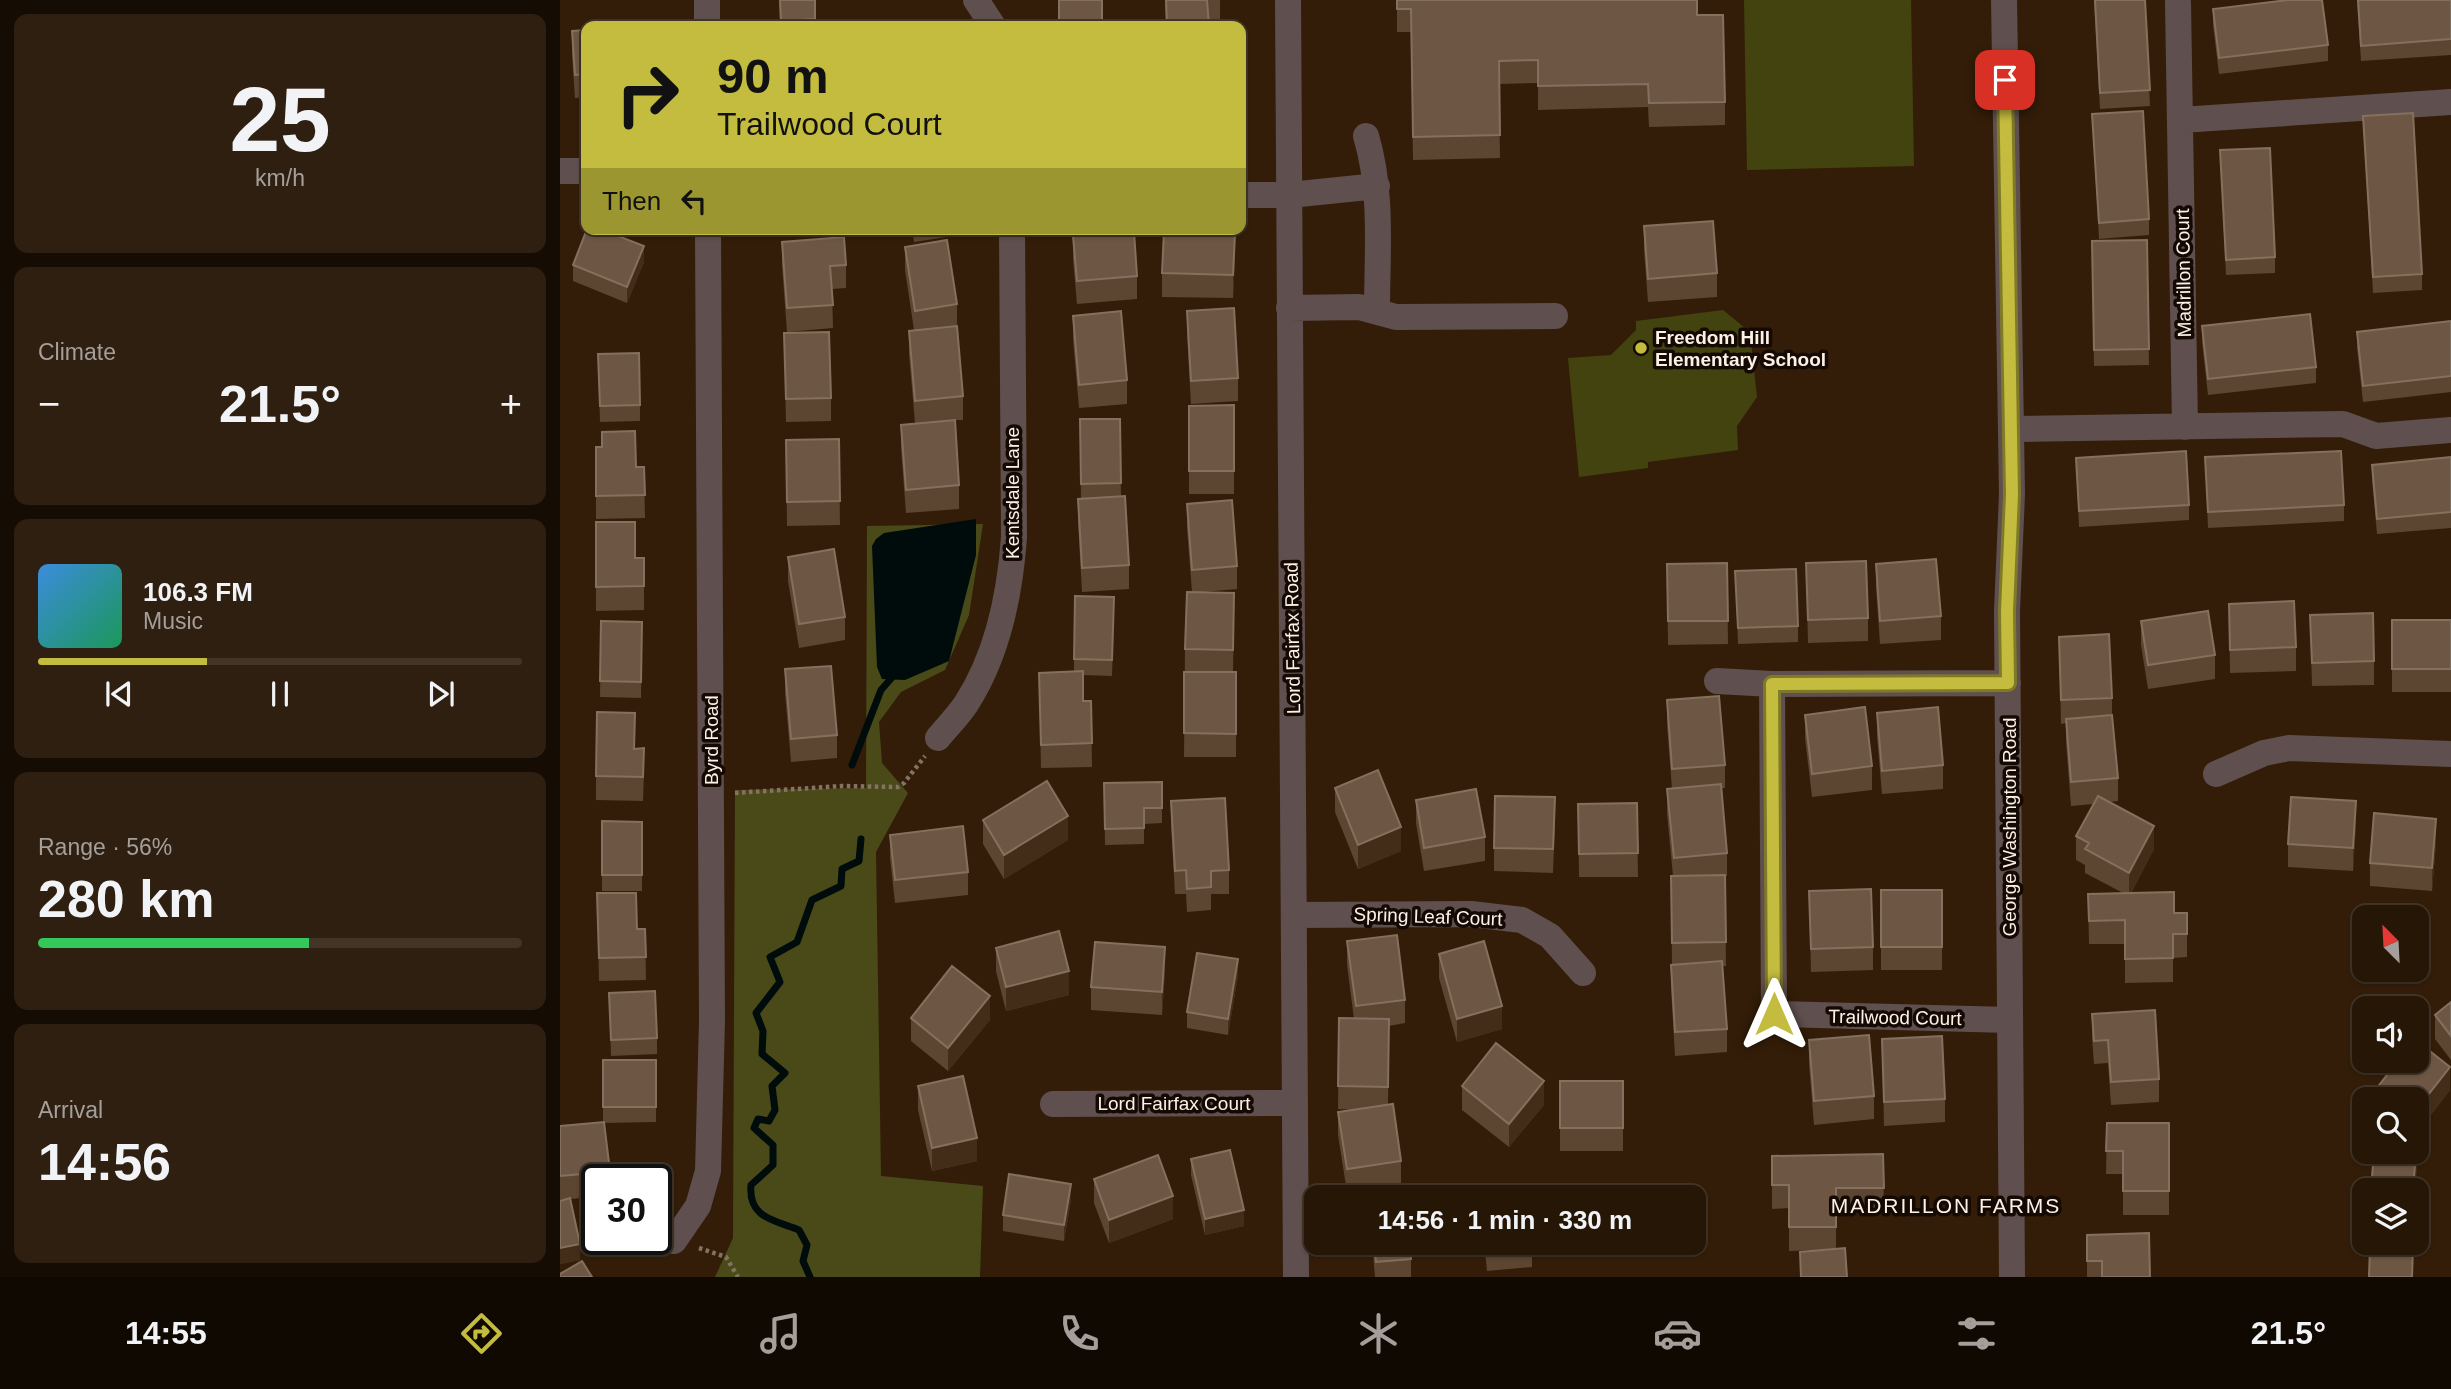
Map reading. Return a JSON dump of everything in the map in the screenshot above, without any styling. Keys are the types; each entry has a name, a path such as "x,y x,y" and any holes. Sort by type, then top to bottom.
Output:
{"street":[{"path":"707,0 707,21"},
{"path":"976,0 990,21"},
{"name":"Lord Fairfax Road","path":"1288,0 1296,1277"},
{"name":"George Washington Road","path":"2004,0 2011,429 2008,683 2012,1277"},
{"name":"Madrillon Court","path":"2178,3 2185,427"},
{"path":"2180,120 2451,102"},
{"path":"1366,136 1377,186 1377,312"},
{"path":"560,171 581,171"},
{"path":"1246,195 1290,195 1377,186"},
{"name":"Byrd Road","path":"674,1241 698,1206 709,1171 712,1020 708,235"},
{"name":"Kentsdale Lane","path":"938,738 966,704 986,665 1001,624 1011,575 1014,537 1013,235"},
{"path":"1289,308 1359,307 1396,317 1555,316"},
{"path":"2011,429 2343,424 2376,436 2451,430"},
{"path":"1717,681 1772,684 2008,683"},
{"name":"Trailwood Court","path":"1772,684 1774,1014 2010,1020"},
{"path":"2216,774 2264,753 2289,748 2451,754"},
{"name":"Spring Leaf Court","path":"1294,915 1471,914 1522,920 1550,936 1583,973"},
{"name":"Lord Fairfax Court","path":"1053,1104 1294,1103"}],"path":[{"path":"711,794 842,786 898,787 904,783 938,738"},
{"path":"674,1241 726,1257 738,1277"}],"shaded area":[{"path":"1744,0 1911,0 1914,166 1747,170"},
{"path":"1723,310 1750,332 1757,397 1737,426 1738,450 1648,462 1648,468 1579,477 1568,358 1611,355 1636,330 1636,321"},
{"path":"976,519 976,555 949,661 905,680 882,679 877,667 872,546 876,539 884,533"},
{"path":"983,524 969,615 945,670 901,692 879,722 882,763 908,793 876,852 881,1176 983,1186 980,1277 715,1277 733,1238 735,790 866,788 867,526"}],"building":[{"path":"780,0 815,0 815,19 781,21"},
{"path":"1059,0 1102,0 1102,21 1059,21"},
{"path":"1166,0 1207,0 1209,21 1167,21"},
{"path":"1397,0 1697,0 1697,15 1723,15 1725,102 1649,103 1648,84 1538,86 1538,60 1499,61 1500,135 1413,137 1411,9 1397,9"},
{"path":"2095,0 2145,0 2150,90 2100,93"},
{"path":"2288,0 2322,0 2328,45 2219,58 2213,9"},
{"path":"2358,0 2451,0 2451,39 2361,46"},
{"path":"581,30 581,74 575,75 572,31"},
{"path":"2143,111 2149,219 2099,223 2092,114"},
{"path":"2413,113 2422,274 2373,277 2363,116"},
{"path":"2270,148 2275,257 2226,260 2220,150"},
{"path":"1713,221 1717,273 1648,279 1644,226"},
{"path":"585,235 616,235 644,246 627,287 573,265"},
{"path":"1134,235 1137,276 1077,281 1073,236"},
{"path":"1164,235 1235,235 1233,275 1162,273"},
{"path":"844,237 846,265 830,266 833,305 787,308 782,242"},
{"path":"947,240 957,304 915,311 905,247"},
{"path":"2147,240 2149,349 2094,350 2092,241"},
{"path":"1234,308 1238,378 1191,381 1187,311"},
{"path":"1121,311 1127,380 1079,385 1073,316"},
{"path":"2310,314 2316,367 2208,379 2202,326"},
{"path":"2451,321 2451,376 2363,386 2357,332"},
{"path":"957,326 963,396 915,401 909,331"},
{"path":"829,332 831,398 786,399 784,333"},
{"path":"639,353 640,405 600,406 598,354"},
{"path":"1234,405 1234,471 1189,471 1189,406"},
{"path":"1080,419 1120,419 1121,483 1081,484"},
{"path":"955,420 959,485 906,490 901,425"},
{"path":"635,431 636,467 644,467 645,495 596,496 596,447 602,447 602,432"},
{"path":"839,439 840,501 787,502 786,440"},
{"path":"2186,451 2189,505 2079,511 2076,458"},
{"path":"2341,451 2344,505 2208,512 2205,457"},
{"path":"2451,457 2451,512 2377,519 2372,465"},
{"path":"1125,496 1129,565 1082,568 1078,499"},
{"path":"1232,500 1237,566 1192,570 1187,504"},
{"path":"596,522 635,522 635,558 644,558 644,586 596,587"},
{"path":"834,549 845,617 799,624 788,557"},
{"path":"1936,559 1941,616 1880,621 1876,564"},
{"path":"1866,561 1868,618 1808,620 1806,563"},
{"path":"1727,563 1728,621 1668,621 1667,564"},
{"path":"1796,569 1798,626 1738,628 1735,571"},
{"path":"1187,592 1234,593 1233,650 1185,649"},
{"path":"1075,596 1114,597 1112,660 1074,659"},
{"path":"2294,601 2296,647 2230,650 2229,604"},
{"path":"2208,611 2215,655 2148,665 2141,621"},
{"path":"2373,613 2374,661 2312,663 2310,615"},
{"path":"2392,620 2451,620 2451,669 2392,669"},
{"path":"601,621 642,622 641,682 600,681"},
{"path":"2109,634 2112,698 2061,700 2059,637"},
{"path":"831,666 837,735 791,739 785,669"},
{"path":"1083,671 1083,701 1091,701 1092,743 1041,745 1039,673"},
{"path":"1184,672 1236,672 1236,734 1184,733"},
{"path":"1719,696 1725,765 1672,769 1667,700"},
{"path":"1865,707 1872,766 1812,774 1805,715"},
{"path":"1938,707 1943,765 1882,771 1877,713"},
{"path":"597,712 635,713 634,749 644,748 643,777 596,776"},
{"path":"2112,715 2118,778 2071,782 2066,719"},
{"path":"1378,770 1401,827 1358,845 1335,788"},
{"path":"1047,781 1068,816 1004,855 983,820"},
{"path":"1162,782 1162,808 1144,808 1144,828 1105,829 1104,783"},
{"path":"1721,784 1727,853 1674,858 1667,789"},
{"path":"1476,789 1485,837 1424,848 1416,800"},
{"path":"1495,796 1555,797 1553,849 1494,848"},
{"path":"2098,796 2154,826 2129,873 2085,849 2089,843 2076,836"},
{"path":"2291,797 2356,801 2353,848 2288,844"},
{"path":"1225,798 1229,870 1211,871 1211,887 1187,889 1186,870 1175,871 1171,801"},
{"path":"1637,803 1638,853 1579,854 1578,804"},
{"path":"2374,813 2436,819 2432,868 2370,863"},
{"path":"602,821 642,822 642,875 602,875"},
{"path":"963,826 968,872 895,880 890,835"},
{"path":"1725,875 1726,942 1672,943 1671,876"},
{"path":"1871,889 1873,947 1811,949 1809,891"},
{"path":"1881,890 1942,890 1942,947 1881,947"},
{"path":"2174,892 2174,913 2187,913 2187,934 2173,934 2173,958 2125,959 2125,920 2089,921 2088,894"},
{"path":"597,893 636,893 637,929 645,929 646,957 599,958"},
{"path":"1059,931 1069,971 1006,987 996,948"},
{"path":"1397,935 1405,1000 1356,1006 1347,941"},
{"path":"1484,941 1502,1006 1457,1019 1439,954"},
{"path":"1095,942 1165,947 1162,992 1091,987"},
{"path":"1197,953 1238,959 1228,1019 1187,1012"},
{"path":"1722,961 1727,1029 1675,1032 1671,965"},
{"path":"952,966 990,996 948,1048 911,1018"},
{"path":"655,991 657,1038 611,1040 609,993"},
{"path":"2451,1002 2451,1036 2435,1015"},
{"path":"2155,1010 2159,1079 2111,1082 2108,1040 2094,1041 2092,1014"},
{"path":"1339,1018 1389,1019 1388,1087 1338,1086"},
{"path":"1869,1035 1874,1096 1814,1101 1809,1040"},
{"path":"1942,1036 1945,1099 1884,1102 1882,1039"},
{"path":"1496,1043 1544,1081 1509,1124 1462,1086"},
{"path":"2429,1050 2450,1067 2429,1094 2429,1087 2378,1087 2388,1073 2429,1073"},
{"path":"603,1060 656,1060 656,1107 603,1107"},
{"path":"963,1076 977,1138 932,1148 918,1086"},
{"path":"1560,1081 1623,1081 1623,1128 1560,1128"},
{"path":"1393,1104 1401,1161 1347,1169 1338,1112"},
{"path":"604,1122 609,1163 581,1164 581,1174 560,1176 560,1126"},
{"path":"2107,1123 2169,1123 2169,1191 2123,1191 2123,1151 2106,1151"},
{"path":"1230,1150 1244,1210 1205,1219 1191,1159"},
{"path":"1883,1154 1884,1188 1836,1188 1836,1227 1789,1227 1789,1185 1772,1185 1772,1156"},
{"path":"1158,1155 1173,1196 1109,1220 1094,1179"},
{"path":"2373,1164 2415,1164 2414,1178 2372,1178"},
{"path":"1009,1174 1071,1184 1064,1225 1003,1215"},
{"path":"570,1198 580,1244 560,1248 560,1201"},
{"path":"2149,1233 2150,1277 2102,1277 2102,1261 2087,1261 2087,1235"},
{"path":"1845,1248 1847,1277 1801,1277 1800,1252"},
{"path":"1375,1255 1411,1255 1411,1259 1376,1262"},
{"path":"2370,1255 2413,1255 2412,1277 2369,1277"},
{"path":"582,1261 592,1277 560,1277 560,1274"}],"waterway":[{"path":"852,765 881,690 895,674"},
{"path":"810,1277 803,1261 807,1245 799,1230 764,1216 754,1205 751,1196 751,1185 773,1165 773,1145 754,1128 758,1119 769,1121 775,1110 772,1086 785,1073 762,1054 763,1031 756,1013 780,982 770,957 797,942 812,900 841,886 842,869 859,861 861,839"}],"place":[{"name":"Freedom Hill Elementary School","path":"1641,348"}],"district":[{"name":"MADRILLON FARMS","path":"1946,1206"}],"route":[{"path":"1774,1014 1772,684 2008,683 2007,611 2012,494 2005,80"}]}
